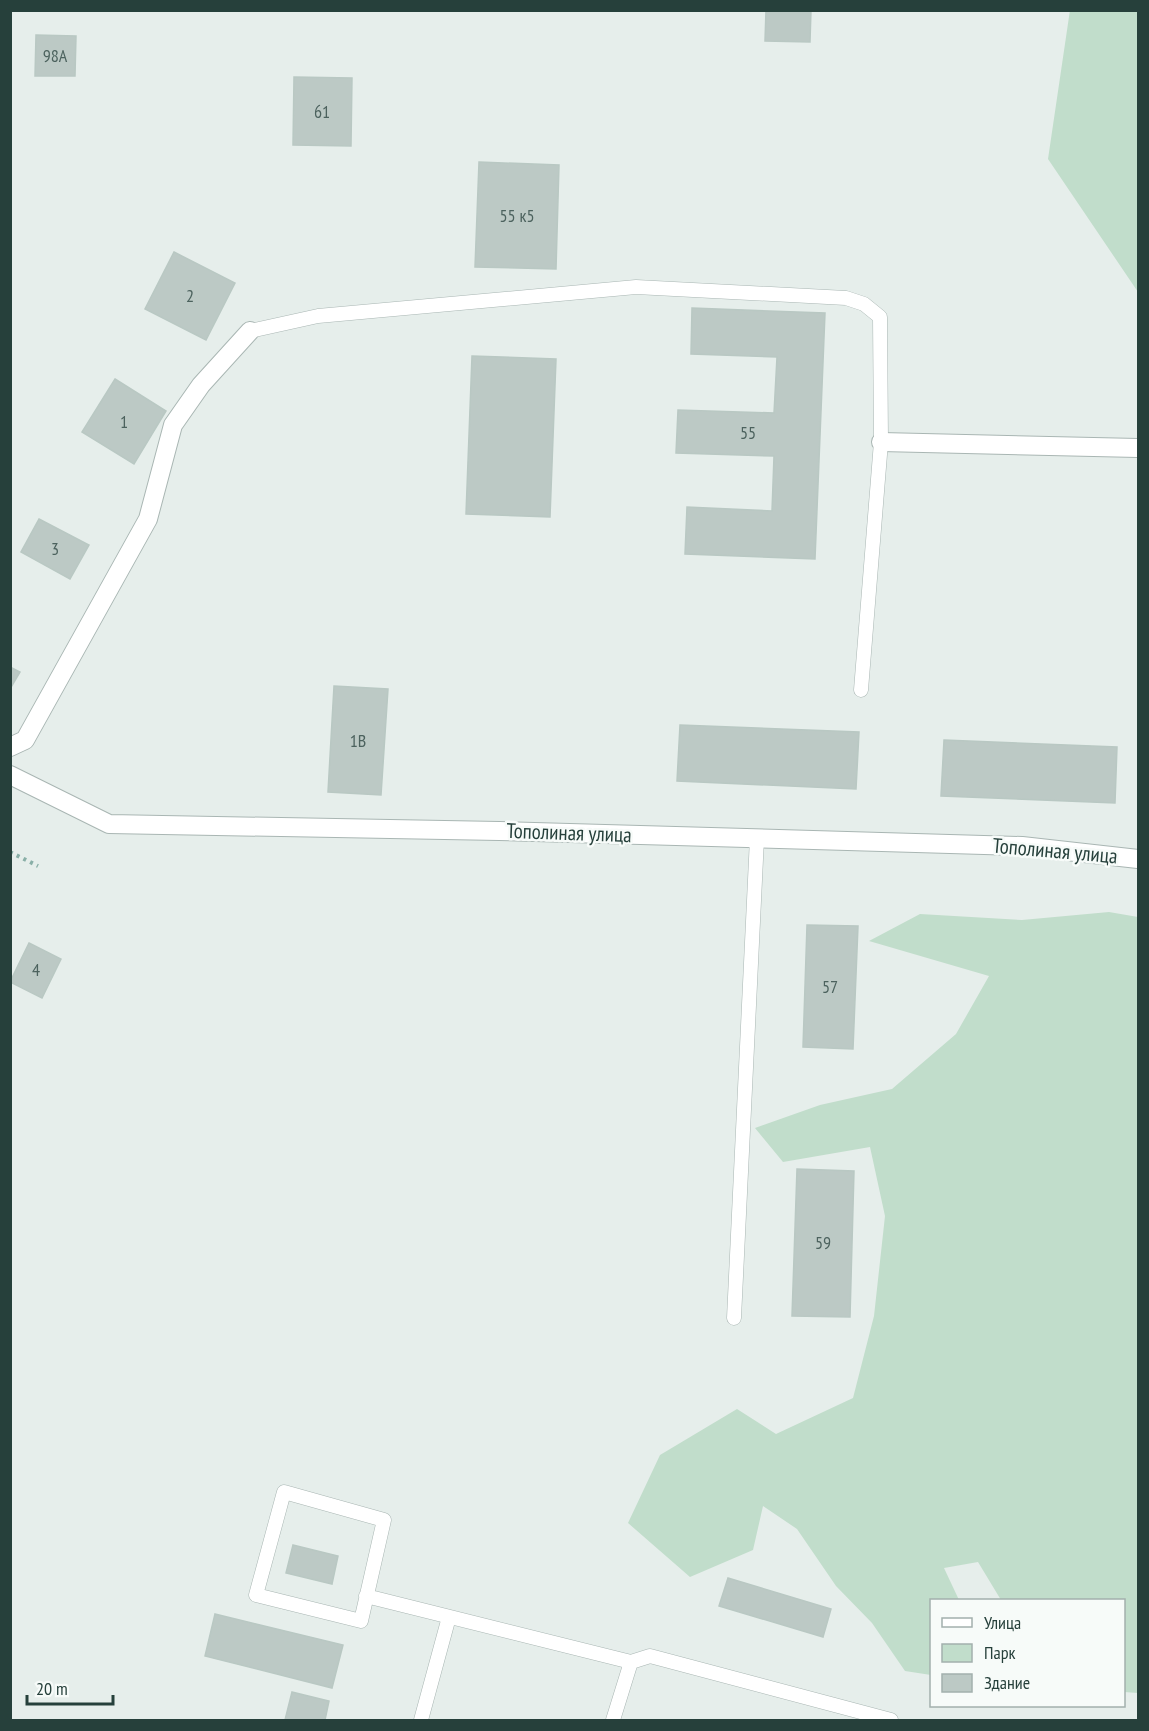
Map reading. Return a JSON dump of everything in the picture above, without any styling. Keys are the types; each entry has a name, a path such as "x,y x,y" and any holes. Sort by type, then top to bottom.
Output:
{"street":[{"path":"10,747 25,740 148,519 173,425 201,385 250,331"},
{"path":"881,442 1138,448"},
{"name":"Тополиная улица","path":"10,775 110,824 499,831 1022,846 1138,859"}],"lane":[{"path":"250,331 318,316 636,287 846,298 864,304 880,317 881,442 861,690"},
{"path":"734,1318 757,838"},
{"path":"284,1492 384,1520 366,1596 361,1621 256,1595 284,1492"},
{"path":"366,1596 631,1662 650,1656 891,1720"},
{"path":"421,1720 449,1617"},
{"path":"613,1720 631,1662"}],"path":[{"path":"10,852 38,866"}],"green space":[{"path":"1070,10 1138,11 1138,292 1048,159"},
{"path":"1109,912 1138,917 1138,1693 1125,1692 1125,1599 1000,1599 978,1562 944,1568 959,1599 930,1599 930,1675 905,1671 872,1623 836,1586 797,1529 763,1506 753,1550 690,1577 628,1523 660,1455 737,1409 776,1434 853,1398 874,1316 885,1216 870,1147 783,1162 755,1128 820,1105 892,1089 956,1034 989,976 869,941 920,914 1022,920"}],"building":[{"path":"766,10 811,10 810,42 765,41"},
{"path":"36,35 76,36 75,76 35,76"},
{"path":"294,77 352,78 351,146 293,145"},
{"path":"479,162 559,165 556,269 475,267"},
{"path":"174,252 235,283 206,340 145,309"},
{"path":"692,308 825,313 815,559 685,554 687,507 772,511 774,456 676,453 678,410 774,413 777,357 691,354"},
{"path":"472,356 556,359 550,517 466,514"},
{"path":"115,379 166,411 134,464 82,432"},
{"path":"39,519 89,545 70,579 21,552"},
{"path":"10,667 20,672 10,689"},
{"path":"334,686 388,689 381,795 328,792"},
{"path":"680,725 859,732 856,789 677,781"},
{"path":"944,740 1117,747 1115,803 941,796"},
{"path":"807,925 858,926 853,1049 803,1047"},
{"path":"29,943 61,959 42,998 10,982"},
{"path":"797,1169 854,1171 850,1317 792,1316"},
{"path":"293,1545 338,1556 332,1584 286,1573"},
{"path":"728,1578 831,1609 823,1637 719,1606"},
{"path":"215,1614 343,1645 332,1688 205,1656"},
{"path":"292,1692 329,1701 325,1720 285,1720"}]}
